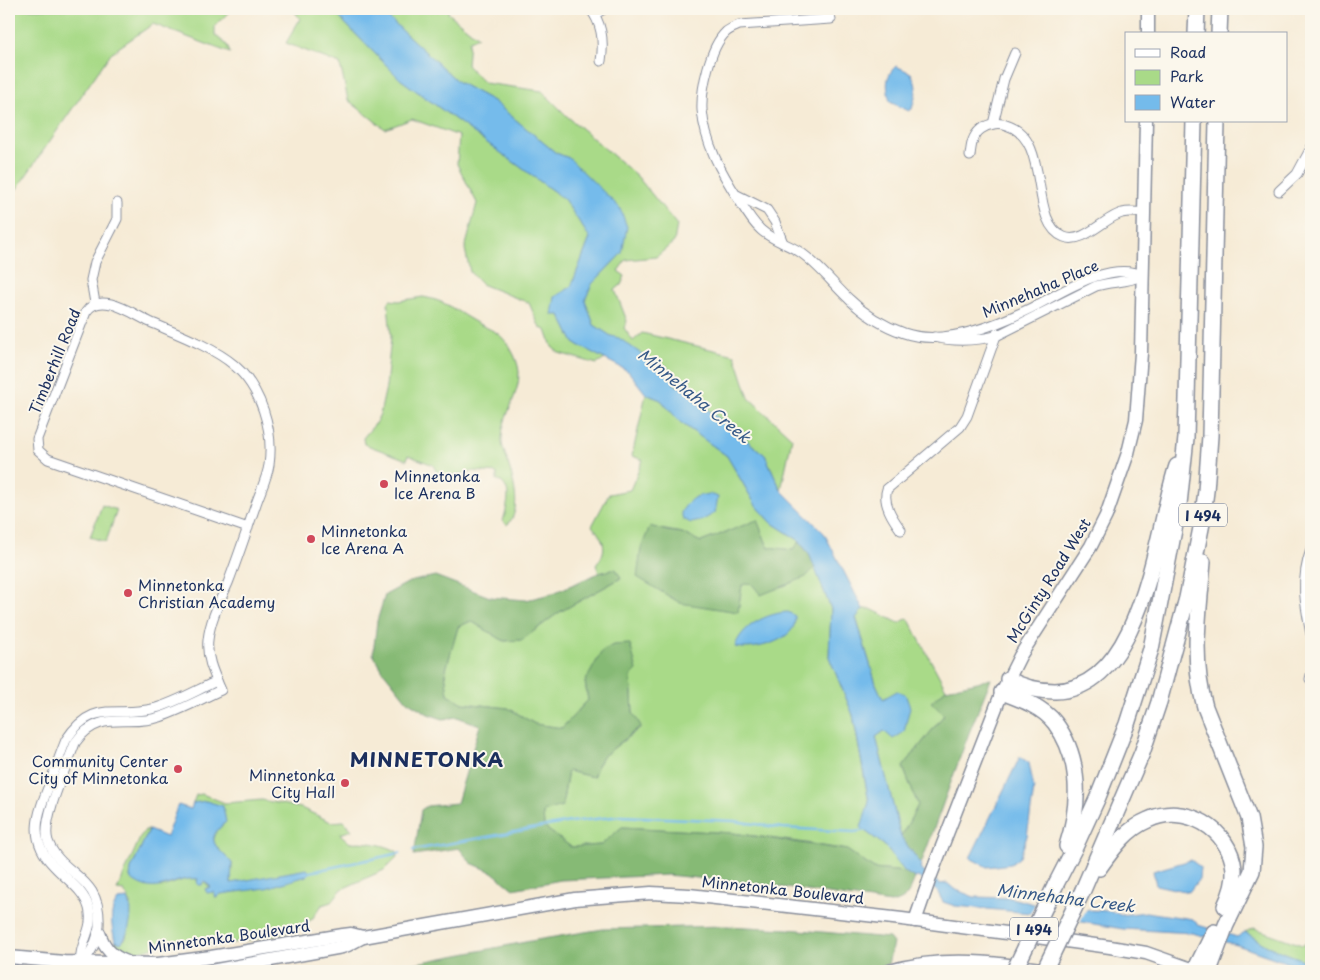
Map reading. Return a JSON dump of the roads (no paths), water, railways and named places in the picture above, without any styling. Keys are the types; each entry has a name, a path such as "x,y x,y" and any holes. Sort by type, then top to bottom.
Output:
{"highway":[{"path":"1196,9 1196,32"},
{"path":"1219,32 1220,9"},
{"name":"I 494","path":"1014,971 1098,798 1127,724 1151,648 1180,504 1186,438 1194,122"},
{"name":"I 494","path":"1044,971 1083,890 1142,753 1160,702 1187,598 1202,523 1210,436 1217,122"},
{"path":"1005,686 1042,691 1064,691 1079,686 1110,664 1123,645 1144,592 1160,534 1170,486 1186,438"},
{"path":"1200,971 1226,925 1252,871 1254,847 1249,818 1203,700 1198,676 1196,652 1197,615 1204,548 1202,523"},
{"path":"1005,686 1022,699 1040,709 1054,722 1070,753 1076,788 1076,809 1072,829 1054,886"},
{"path":"1083,890 1117,844 1128,833 1147,820 1180,814 1202,821 1210,826 1224,840 1229,849 1234,869 1233,888 1200,971"}],"main road":[{"path":"1148,9 1148,32"},
{"name":"McGinty Road West","path":"915,920 931,874 1005,686 1038,628 1091,546 1106,516 1128,453 1136,420 1141,361 1146,122"},
{"name":"Minnetonka Boulevard","path":"211,971 342,947 363,937 575,899 650,894 689,895 915,920 1110,947 1146,953 1200,971"},
{"path":"99,932 107,950 112,955 132,964"},
{"name":"Minnetonka Boulevard","path":"9,957 79,967 158,964 194,960 351,934 363,937"},
{"path":"890,971 925,963 950,962 1028,967 1056,971"},
{"path":"9,971 14,971"}],"street":[{"path":"601,61 602,35 593,12 604,9"},
{"name":"Minnehaha Place","path":"831,19 739,25 727,31 718,42 706,76 702,107 713,156 735,194 760,229 769,237 784,243 808,258 850,300 874,318 904,333 920,337 934,337 976,330 998,323 1091,278 1114,272 1134,272 1142,275"},
{"path":"993,124 1004,79 1015,53"},
{"path":"970,156 974,136 982,129 993,124 1010,126 1023,137 1034,155 1045,212 1052,227 1058,234 1066,238 1085,235 1112,216 1124,212 1144,213"},
{"path":"1279,191 1297,174 1311,148"},
{"path":"735,194 767,210 776,222 784,243"},
{"path":"95,303 91,280 95,262 117,219 117,203"},
{"name":"Minnehaha Place","path":"934,337 950,341 979,340 996,336 1096,286 1110,282 1133,281 1142,275"},
{"name":"Timberhill Road","path":"99,932 100,912 91,889 58,857 48,842 46,827 49,813 75,743 82,734 94,725 112,720 146,720 159,717 221,690 208,656 208,638 212,623 248,528 269,467 270,450 266,418 262,405 252,387 234,364 200,344 117,307 101,302 95,303 86,312 37,439 38,450 48,459 248,528"},
{"path":"901,530 890,513 885,495 887,489 960,428 967,416 996,336 998,323"},
{"path":"1311,550 1304,585 1304,599 1311,634"},
{"path":"79,967 80,955 90,929 89,909 82,893 44,856 38,843 36,828 38,812 66,740 82,721 93,715 112,711 142,711 156,708 217,681"},
{"path":"79,967 89,956 99,932"}],"water":[{"path":"326,9 379,9 458,82 493,101 556,153 569,158 620,208 627,227 622,253 592,284 585,300 594,325 611,336 619,338 657,365 666,366 675,385 692,391 697,401 765,455 781,490 824,533 863,609 856,618 876,684 883,699 897,691 905,694 910,707 904,732 893,739 884,731 876,737 901,837 921,864 920,869 940,884 947,883 954,889 974,897 1011,898 1034,904 1111,911 1121,915 1146,912 1193,919 1198,925 1237,937 1245,932 1267,946 1311,963 1311,971 1237,945 1192,933 1123,929 1030,913 955,906 943,902 937,891 918,877 915,878 905,872 884,845 861,828 869,802 853,715 829,657 831,609 810,556 800,541 772,523 755,504 727,456 680,422 661,400 646,394 628,371 574,343 560,315 552,315 555,297 571,287 590,238 564,199 400,79 335,13"},
{"path":"896,66 911,73 915,83 915,99 912,109 909,111 890,102 887,87 888,79"},
{"path":"710,494 718,497 715,513 701,521 691,523 683,519 681,512 690,501 696,497"},
{"path":"788,612 795,616 795,624 783,638 758,647 735,647 743,633 756,622 772,615"},
{"path":"1020,757 1029,763 1034,789 1027,836 1020,857 1011,864 987,867 970,858"},
{"path":"206,801 223,806 226,822 215,833 214,842 232,863 231,883 307,869 310,872 307,876 266,888 221,894 216,898 214,892 207,893 205,889 211,887 204,881 202,885 198,885 198,879 188,879 164,886 149,887 130,878 131,869 149,830 166,837 178,805 191,809 193,803"},
{"path":"1191,860 1200,867 1199,879 1189,892 1156,885 1153,871"},
{"path":"128,899 131,909 130,922 127,934 121,943 115,941 112,915 118,900"}],"waterway":[{"path":"413,850 570,822 621,816 734,821 783,828 854,832 867,830"},
{"path":"310,872 400,853"}],"place":[{"name":"Minnetonka Ice Arena B","path":"384,484"},
{"name":"Minnetonka Ice Arena A","path":"311,539"},
{"name":"Minnetonka Christian Academy","path":"128,593"},
{"name":"Community Center City of Minnetonka","path":"178,769"},
{"name":"Minnetonka City Hall","path":"345,783"}],"district":[{"name":"MINNETONKA","path":"427,759"}],"water label":[{"name":"Minnehaha Creek","path":"695,395"},
{"name":"Minnehaha Creek","path":"1066,897"}]}
